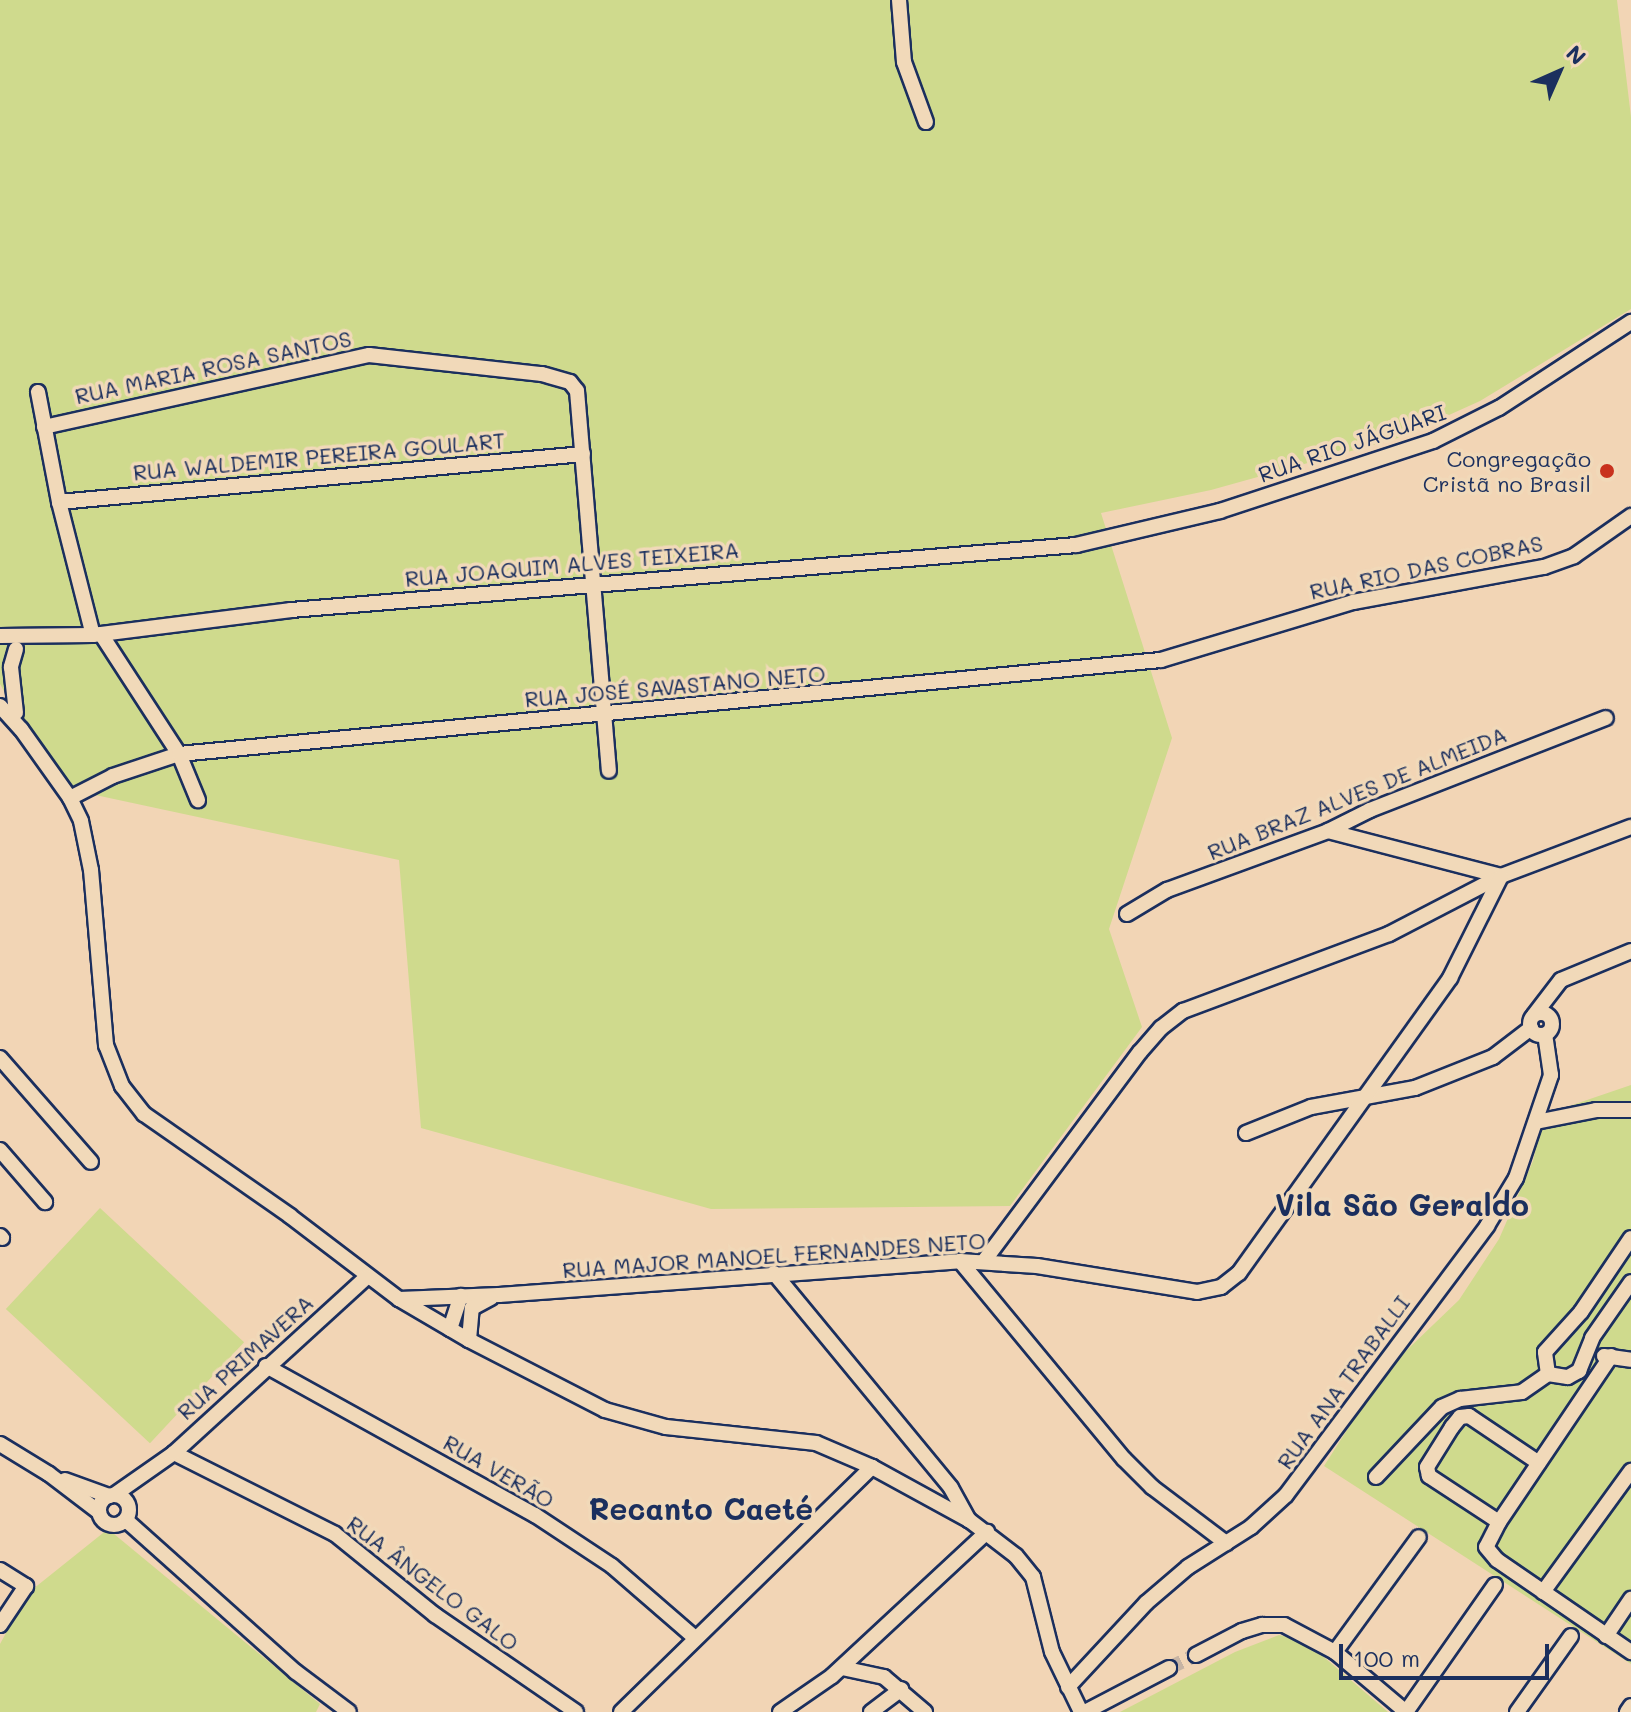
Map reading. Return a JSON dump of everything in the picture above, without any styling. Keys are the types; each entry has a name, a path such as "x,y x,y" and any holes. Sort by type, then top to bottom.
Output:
{"street":[{"path":"899,0 904,62 926,122"},
{"name":"RUA RIO JÁGUARI","path":"1110,538 1220,511 1468,426 1631,322"},
{"name":"RUA MARIA ROSA SANTOS","path":"44,427 369,355 559,377 577,391 583,454"},
{"path":"38,392 59,502 97,635 179,754 198,800"},
{"path":"583,454 609,771"},
{"name":"RUA WALDEMIR PEREIRA GOULART","path":"59,502 583,454"},
{"name":"RUA RIO DAS COBRAS","path":"1174,657 1353,602 1544,567 1574,556 1631,516"},
{"name":"RUA JOAQUIM ALVES TEIXEIRA","path":"0,636 39,638 97,635 291,610 595,583 1041,550 1110,538"},
{"path":"0,655 39,638"},
{"path":"16,649 11,667 21,729"},
{"name":"RUA JOSÉ SAVASTANO NETO","path":"70,798 113,776 179,754 1062,671 1174,657"},
{"path":"0,689 16,713"},
{"path":"0,706 21,729 70,798 88,843 103,1024 110,1062 122,1086 144,1114 290,1216 399,1299 469,1340 623,1417 666,1427 806,1441 872,1467 969,1520 1022,1562 1033,1577 1052,1652 1083,1712 1169,1668"},
{"name":"RUA BRAZ ALVES DE ALMEIDA","path":"1127,914 1167,890 1328,831 1370,810 1606,718"},
{"path":"984,1261 1140,1052 1161,1028 1183,1011 1389,934 1501,876 1631,827"},
{"path":"1328,831 1501,876"},
{"name":"RUA MAJOR MANOEL FERNANDES NETO","path":"399,1299 499,1295 960,1261 1037,1266 1197,1292 1221,1287 1239,1273 1450,978 1501,876"},
{"name":"RUA ANA TRABALLI","path":"1068,1687 1146,1603 1188,1567 1251,1527 1303,1476 1377,1370 1499,1208 1516,1178 1552,1065 1540,1024 1552,990 1570,974 1631,951"},
{"path":"1246,1133 1311,1107 1415,1088 1471,1067 1540,1024"},
{"path":"0,1058 91,1162"},
{"path":"1536,1122 1596,1110 1631,1110"},
{"path":"0,1150 45,1202"},
{"path":"1548,1374 1545,1352 1589,1302 1631,1238"},
{"path":"960,1261 1130,1466 1226,1543"},
{"path":"774,1273 951,1488 969,1520"},
{"name":"RUA PRIMAVERA","path":"111,1496 174,1453 367,1277"},
{"path":"1548,1374 1556,1377 1574,1374 1585,1358 1592,1338 1631,1282"},
{"path":"469,1340 472,1308 482,1300 499,1295"},
{"path":"450,1329 461,1296"},
{"path":"1585,1358 1611,1356 1631,1360"},
{"path":"1611,1356 1499,1522 1488,1540 1487,1550 1631,1652"},
{"name":"RUA VERÃO","path":"266,1366 535,1515 612,1566 695,1638"},
{"path":"1376,1477 1442,1407 1460,1399 1522,1392 1548,1374"},
{"path":"1499,1522 1429,1476 1427,1467 1452,1427 1464,1415 1477,1419 1539,1463"},
{"path":"0,1444 49,1474 99,1512 108,1524 126,1515"},
{"name":"RUA ÂNGELO GALO","path":"174,1453 335,1534 435,1615 576,1712"},
{"path":"621,1712 872,1467"},
{"name":"RUA PRIMAVERA","path":"126,1515 154,1469"},
{"path":"1543,1592 1631,1471"},
{"path":"49,1474 124,1499 128,1522 173,1565 333,1707 349,1712"},
{"path":"99,1512 101,1503 111,1496"},
{"path":"780,1712 842,1668 987,1532"},
{"path":"1335,1652 1419,1537"},
{"path":"0,1570 26,1586 0,1625"},
{"path":"1196,1655 1242,1631 1262,1625 1284,1625 1335,1652 1406,1712 1495,1585"},
{"path":"1606,1636 1631,1599"},
{"path":"1517,1712 1571,1636"},
{"path":"842,1668 884,1677 925,1712"},
{"path":"871,1712 901,1689"},
{"path":"1627,1712 1631,1706"}],"green space":[{"path":"0,0 1617,0 1631,117 1631,309 1480,401 1398,438 1211,490 1101,513 1172,738 1109,929 1142,1027 1010,1206 711,1209 421,1128 399,860 72,790 13,707 0,684"},
{"path":"1631,1085 1631,1664 1324,1466 1384,1372 1459,1300 1499,1239 1533,1161 1543,1115"},
{"path":"100,1208 244,1342 150,1443 6,1309"},
{"path":"108,1529 320,1704 316,1712 0,1712 0,1644 28,1593"},
{"path":"1279,1635 1297,1639 1318,1652 1388,1712 1120,1712 1235,1652"}],"tunnel":[{"path":"1169,1668 1196,1655"}],"place":[{"name":"Congregação Cristã no Brasil","path":"1607,471"}],"district":[{"name":"Vila São Geraldo","path":"1402,1204"},
{"name":"Recanto Caeté","path":"701,1508"}]}
